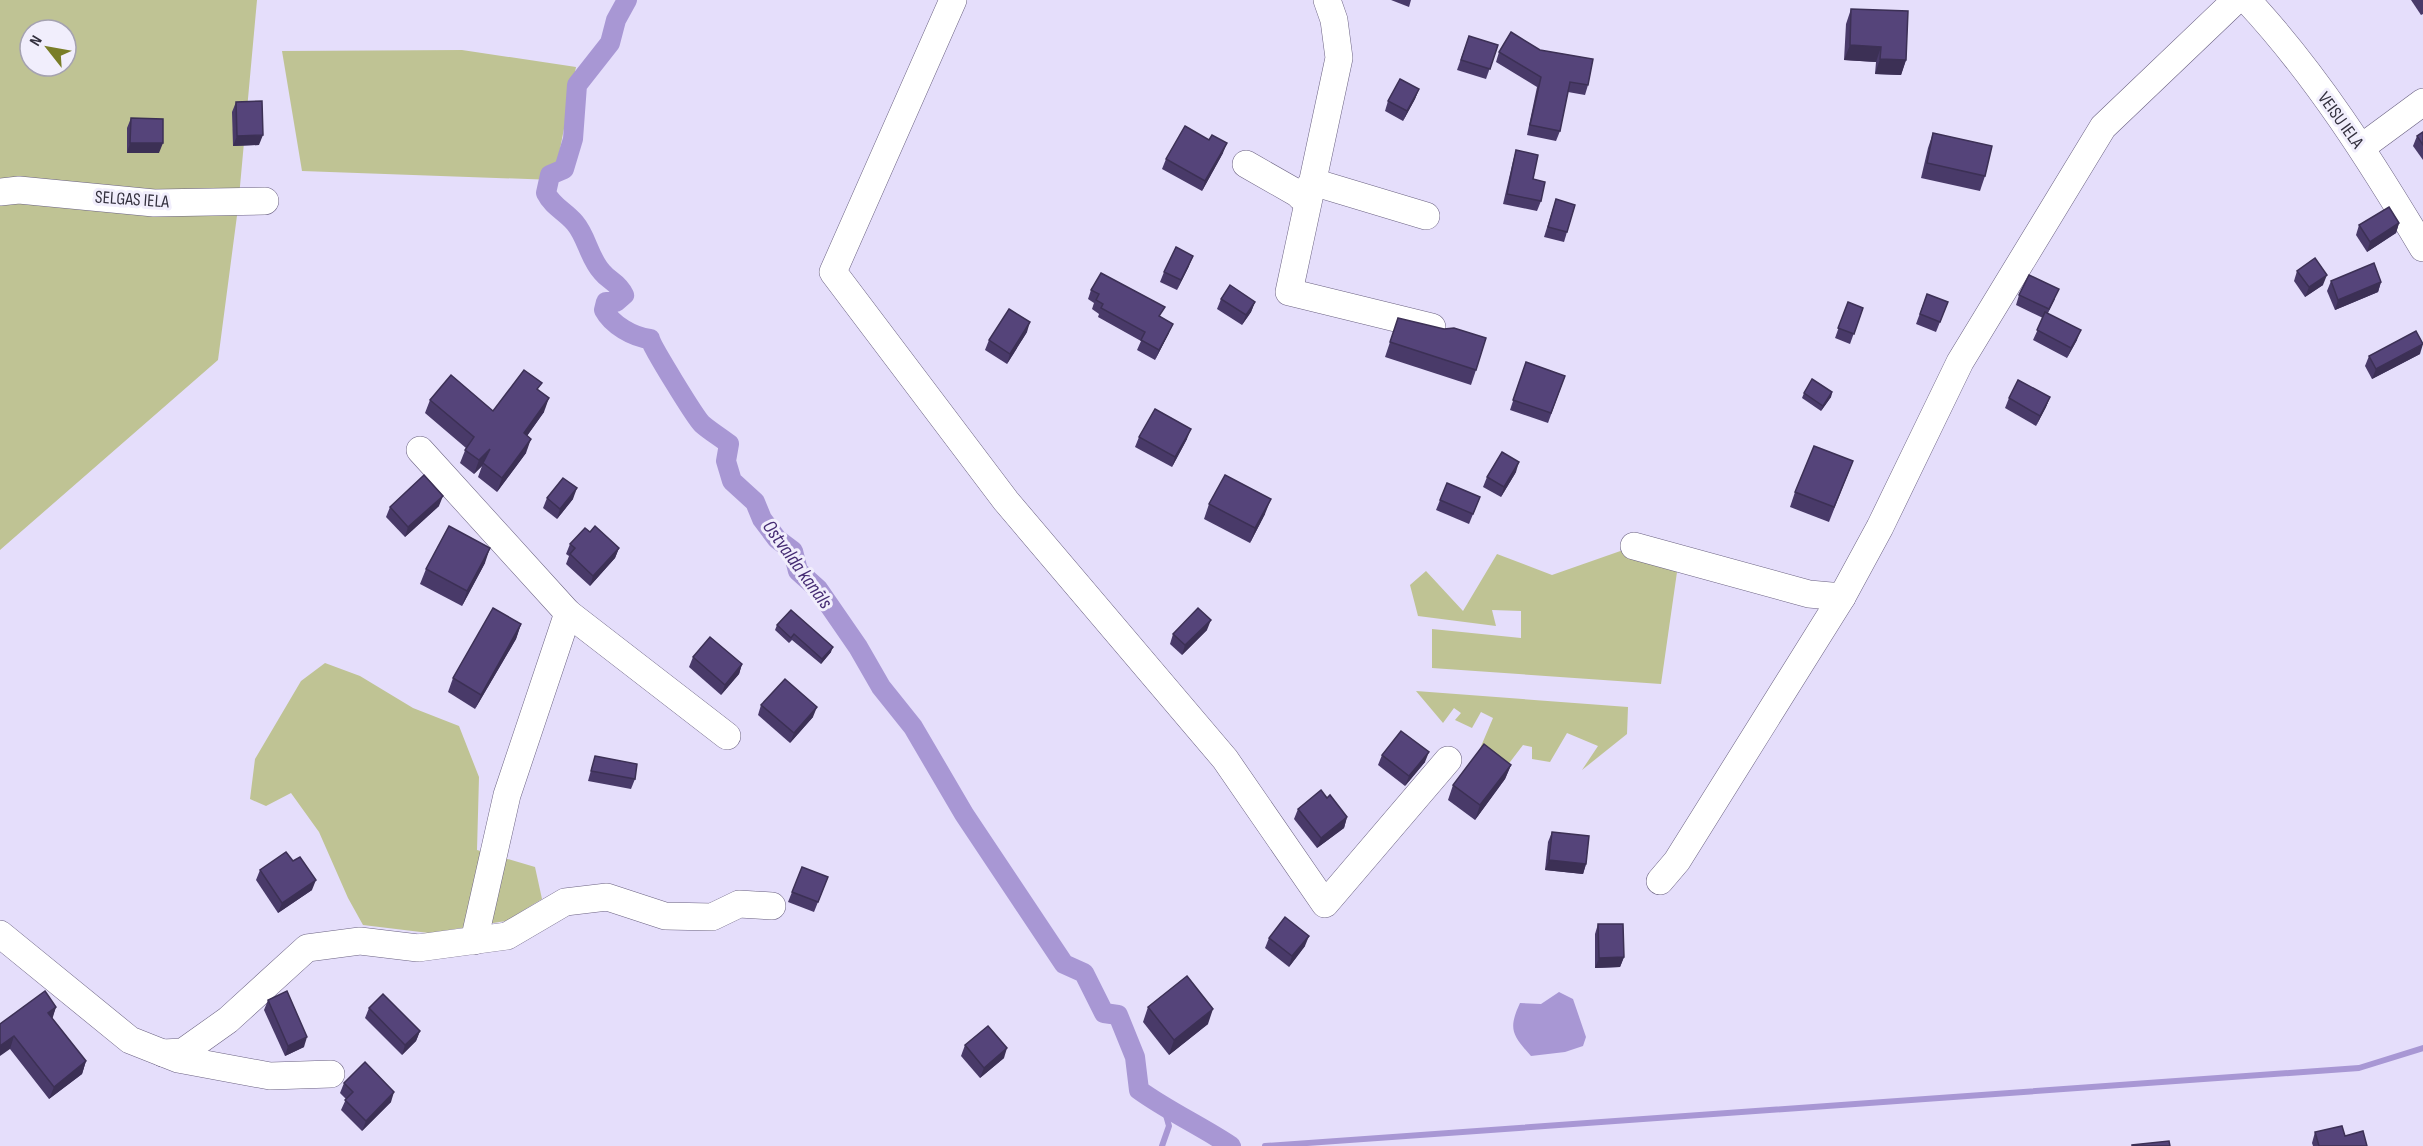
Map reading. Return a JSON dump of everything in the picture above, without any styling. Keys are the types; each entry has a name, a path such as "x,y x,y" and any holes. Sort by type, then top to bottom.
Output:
{"street":[{"path":"953,0 833,272 1006,501 1225,759 1325,904 1448,760"},
{"path":"1327,0 1334,20 1339,57 1307,189 1289,292 1442,329"},
{"path":"1660,881 1684,851 1842,597 1880,527 1960,362 2103,127 2236,0"},
{"name":"VEISU IELA","path":"2247,0 2270,25 2362,147 2423,248"},
{"path":"2362,147 2423,102"},
{"path":"1246,164 1307,189 1426,216"},
{"path":"1273,282 1307,189"},
{"name":"SELGAS IELA","path":"0,192 19,190 154,203 265,201"},
{"path":"420,450 568,613 727,736"},
{"path":"1634,546 1809,594 1842,597"},
{"path":"474,941 507,795 568,613"},
{"path":"163,1053 183,1052 228,1020 307,948 360,941 418,948 507,936 565,902 607,897 665,916 712,917 739,904 772,906"},
{"path":"0,934 130,1040 178,1059 270,1076 331,1074"}],"green space":[{"path":"0,0 257,0 238,208 218,360 0,550"},
{"path":"462,50 576,67 554,180 302,171 282,51"},
{"path":"1629,548 1677,572 1661,684 1432,668 1432,629 1521,638 1521,611 1492,610 1496,626 1418,616 1410,585 1426,571 1463,611 1497,554 1552,575"},
{"path":"325,663 360,676 413,708 459,726 479,777 477,850 535,867 542,899 506,921 429,933 363,925 348,898 319,832 291,793 266,806 250,799 255,759 301,681"},
{"path":"1416,691 1628,707 1627,734 1582,770 1598,746 1567,733 1550,762 1532,759 1532,747 1523,745 1507,766 1479,751 1493,718 1481,712 1472,728 1455,720 1461,713 1454,708 1443,723"}],"shaded area":[{"path":"1559,992 1573,999 1586,1037 1583,1046 1565,1052 1531,1056 1514,1031 1514,1019 1520,1003 1541,1004"}],"building":[{"path":"1851,9 1908,11 1906,60 1880,59 1881,47 1850,45"},
{"path":"1511,32 1540,50 1593,59 1588,85 1570,82 1560,131 1530,125 1541,77 1499,52"},
{"path":"1469,36 1498,45 1490,69 1461,60"},
{"path":"1400,79 1419,89 1407,111 1388,101"},
{"path":"262,101 263,135 237,136 236,102"},
{"path":"131,118 163,119 163,143 130,143"},
{"path":"1185,126 1209,140 1212,135 1227,143 1205,181 1166,159"},
{"path":"2423,132 2423,145 2417,136"},
{"path":"1933,133 1992,146 1985,176 1927,163"},
{"path":"1516,150 1538,155 1533,179 1545,182 1541,201 1507,194"},
{"path":"1556,199 1575,205 1567,232 1548,227"},
{"path":"2389,207 2399,223 2370,242 2359,225"},
{"path":"1176,247 1193,256 1181,280 1164,272"},
{"path":"2315,258 2327,275 2309,287 2297,271"},
{"path":"2374,263 2381,282 2338,300 2331,281"},
{"path":"1101,273 1165,307 1159,316 1173,324 1159,350 1141,340 1145,332 1101,308 1103,304 1096,300 1099,294 1091,290"},
{"path":"2029,275 2059,289 2049,309 2019,295"},
{"path":"1230,285 1255,302 1246,315 1221,299"},
{"path":"1927,294 1948,302 1940,322 1920,314"},
{"path":"1848,302 1863,308 1854,334 1838,328"},
{"path":"1009,309 1030,322 1010,354 989,340"},
{"path":"2045,312 2081,330 2071,348 2037,330"},
{"path":"1398,318 1444,329 1454,328 1486,338 1476,370 1390,342"},
{"path":"2416,331 2423,344 2376,369 2369,356"},
{"path":"1526,362 1565,376 1551,413 1513,400"},
{"path":"524,370 542,383 537,389 549,398 524,433 531,439 502,478 483,463 490,449 479,460 465,450 474,437 430,400 451,375 493,411"},
{"path":"1812,379 1832,392 1823,406 1804,393"},
{"path":"2018,380 2050,397 2040,416 2009,398"},
{"path":"1155,409 1191,429 1175,457 1139,437"},
{"path":"1814,446 1853,461 1834,507 1795,492"},
{"path":"1502,452 1519,462 1504,487 1487,477"},
{"path":"424,475 443,496 408,527 390,507"},
{"path":"1225,475 1271,499 1255,528 1209,504"},
{"path":"563,478 577,488 560,509 547,498"},
{"path":"1447,483 1480,497 1473,514 1440,500"},
{"path":"449,526 490,548 467,591 426,569"},
{"path":"595,526 619,548 593,576 570,554 575,548 570,544 585,528 590,532"},
{"path":"493,608 521,624 481,695 453,678"},
{"path":"1198,608 1211,620 1185,645 1173,634"},
{"path":"791,610 833,647 822,659 794,634 791,638 777,625"},
{"path":"710,637 742,664 725,685 693,657"},
{"path":"785,679 817,707 794,733 761,705"},
{"path":"1401,731 1429,752 1409,776 1382,755"},
{"path":"1484,744 1511,765 1480,805 1453,785"},
{"path":"595,756 637,764 635,779 591,771"},
{"path":"1321,790 1327,798 1330,795 1347,817 1321,838 1298,809"},
{"path":"1552,832 1589,836 1586,864 1549,860"},
{"path":"286,852 293,861 300,857 316,880 282,903 260,870"},
{"path":"802,867 828,877 818,902 792,892"},
{"path":"1285,917 1309,936 1292,956 1269,938"},
{"path":"1598,924 1623,924 1624,957 1599,958"},
{"path":"1187,976 1213,1009 1174,1040 1148,1007"},
{"path":"45,991 56,1007 48,1013 86,1061 54,1087 14,1036 0,1046 0,1024"},
{"path":"287,991 307,1037 288,1046 268,1000"},
{"path":"383,994 420,1031 405,1045 369,1008"},
{"path":"988,1026 1007,1048 984,1068 965,1045"},
{"path":"365,1062 394,1092 366,1121 345,1100 353,1092 344,1083"},
{"path":"2342,1126 2345,1136 2363,1131 2367,1146 2319,1146 2315,1132"},
{"path":"2169,1141 2170,1146 2132,1146 2132,1145"}],"waterway":[{"name":"Ostvalda kanāls","path":"627,0 616,20 610,43 577,85 573,139 564,169 550,175 546,193 552,202 575,223 598,266 624,295 616,302 606,302 604,310 612,321 624,329 637,336 650,339 665,368 698,419 705,427 729,444 726,461 732,481 755,502 762,519 777,539 793,551 798,571 818,589 858,647 881,687 913,727 964,814 1064,964 1084,973 1104,1013 1118,1015 1135,1057 1139,1090 1231,1146"},
{"path":"1265,1146 2359,1068 2423,1048"},
{"path":"1162,1146 1169,1126 1164,1108"}]}
